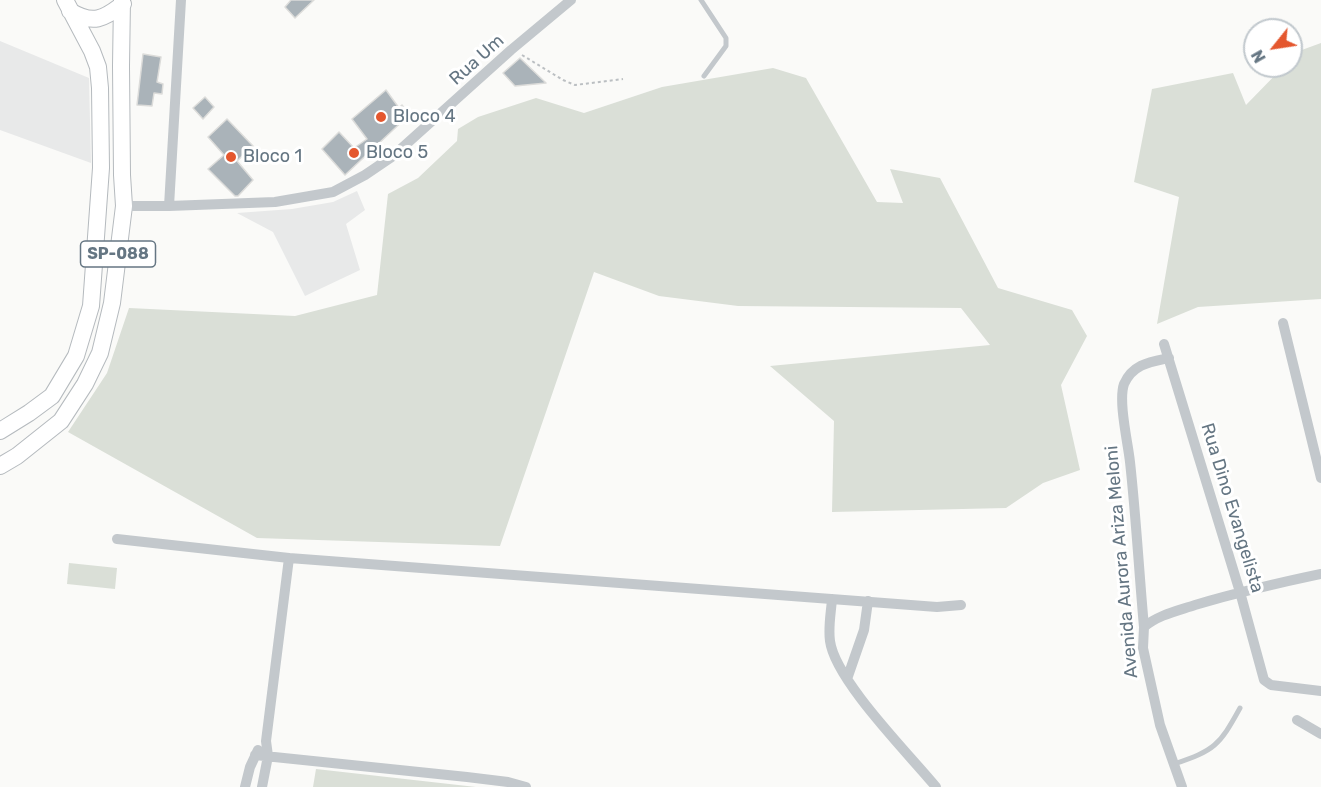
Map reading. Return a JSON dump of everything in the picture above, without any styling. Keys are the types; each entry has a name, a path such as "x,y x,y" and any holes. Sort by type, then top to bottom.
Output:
{"main road":[{"path":"67,6 84,18 106,18 123,2"},
{"name":"SP-088","path":"0,465 17,456 61,421 85,384 99,353 112,303 124,206 121,66 123,2"},
{"name":"SP-088","path":"0,431 52,396 76,356 92,306 101,168 100,87 98,67 92,51 67,6"}],"street":[{"path":"169,206 181,0"},
{"name":"Rua Um","path":"124,206 275,202 333,192 365,176 393,156 511,50 571,0"},
{"path":"1283,323 1321,478"},
{"name":"Rua Dino Evangelista","path":"1164,344 1266,682 1321,691"},
{"name":"Avenida Aurora Ariza Meloni","path":"1169,358 1144,363 1135,368 1123,386 1122,398 1144,627 1143,648 1160,725 1182,787"},
{"path":"117,539 289,558 937,607 961,605"},
{"path":"262,787 268,756 266,741 289,558"},
{"path":"1144,627 1152,620 1162,616 1240,592 1321,574"},
{"path":"832,599 830,641 837,662 848,679 936,787"},
{"path":"848,679 864,630 868,602"},
{"path":"1297,720 1321,734"},
{"path":"245,787 255,755 266,741"},
{"path":"255,755 466,777 508,782 526,787"}],"lane":[{"path":"701,0 727,42 704,76"},
{"path":"1174,764 1203,755 1213,747 1222,738 1240,708"}],"path":[{"path":"511,50 575,85 623,79"}],"shaded area":[{"path":"0,41 89,78 91,163 0,130"},
{"path":"1321,43 1321,299 1198,307 1157,324 1179,197 1134,182 1152,89 1233,73 1246,105 1272,78 1303,78 1303,50"},
{"path":"773,68 806,78 877,202 903,203 890,169 940,178 998,288 1072,310 1087,336 1061,385 1080,470 1043,483 1006,508 832,512 834,421 770,366 990,345 961,308 738,306 659,296 594,272 500,546 257,538 68,432 107,373 129,308 295,316 377,295 388,194 418,178 457,141 458,129 478,117 536,98 584,113 662,87"},
{"path":"357,191 365,210 346,224 360,270 305,296 273,232 237,213 292,209 333,202"},
{"path":"69,563 117,568 115,589 67,584"},
{"path":"316,769 476,787 313,787"}],"building":[{"path":"291,0 314,0 295,18 285,7"},
{"path":"143,54 161,57 157,82 163,84 162,94 154,93 152,106 137,105"},
{"path":"520,58 546,83 515,86 503,73"},
{"path":"386,90 399,108 402,105 409,115 345,175 322,149 339,132 354,148 367,139 352,119"},
{"path":"205,97 214,107 203,119 193,108"},
{"path":"227,119 253,146 237,161 253,180 238,196 235,196 208,169 224,155 208,137"}],"place":[{"name":"Bloco 4","path":"381,117"},
{"name":"Bloco 5","path":"354,153"},
{"name":"Bloco 1","path":"231,157"}]}
